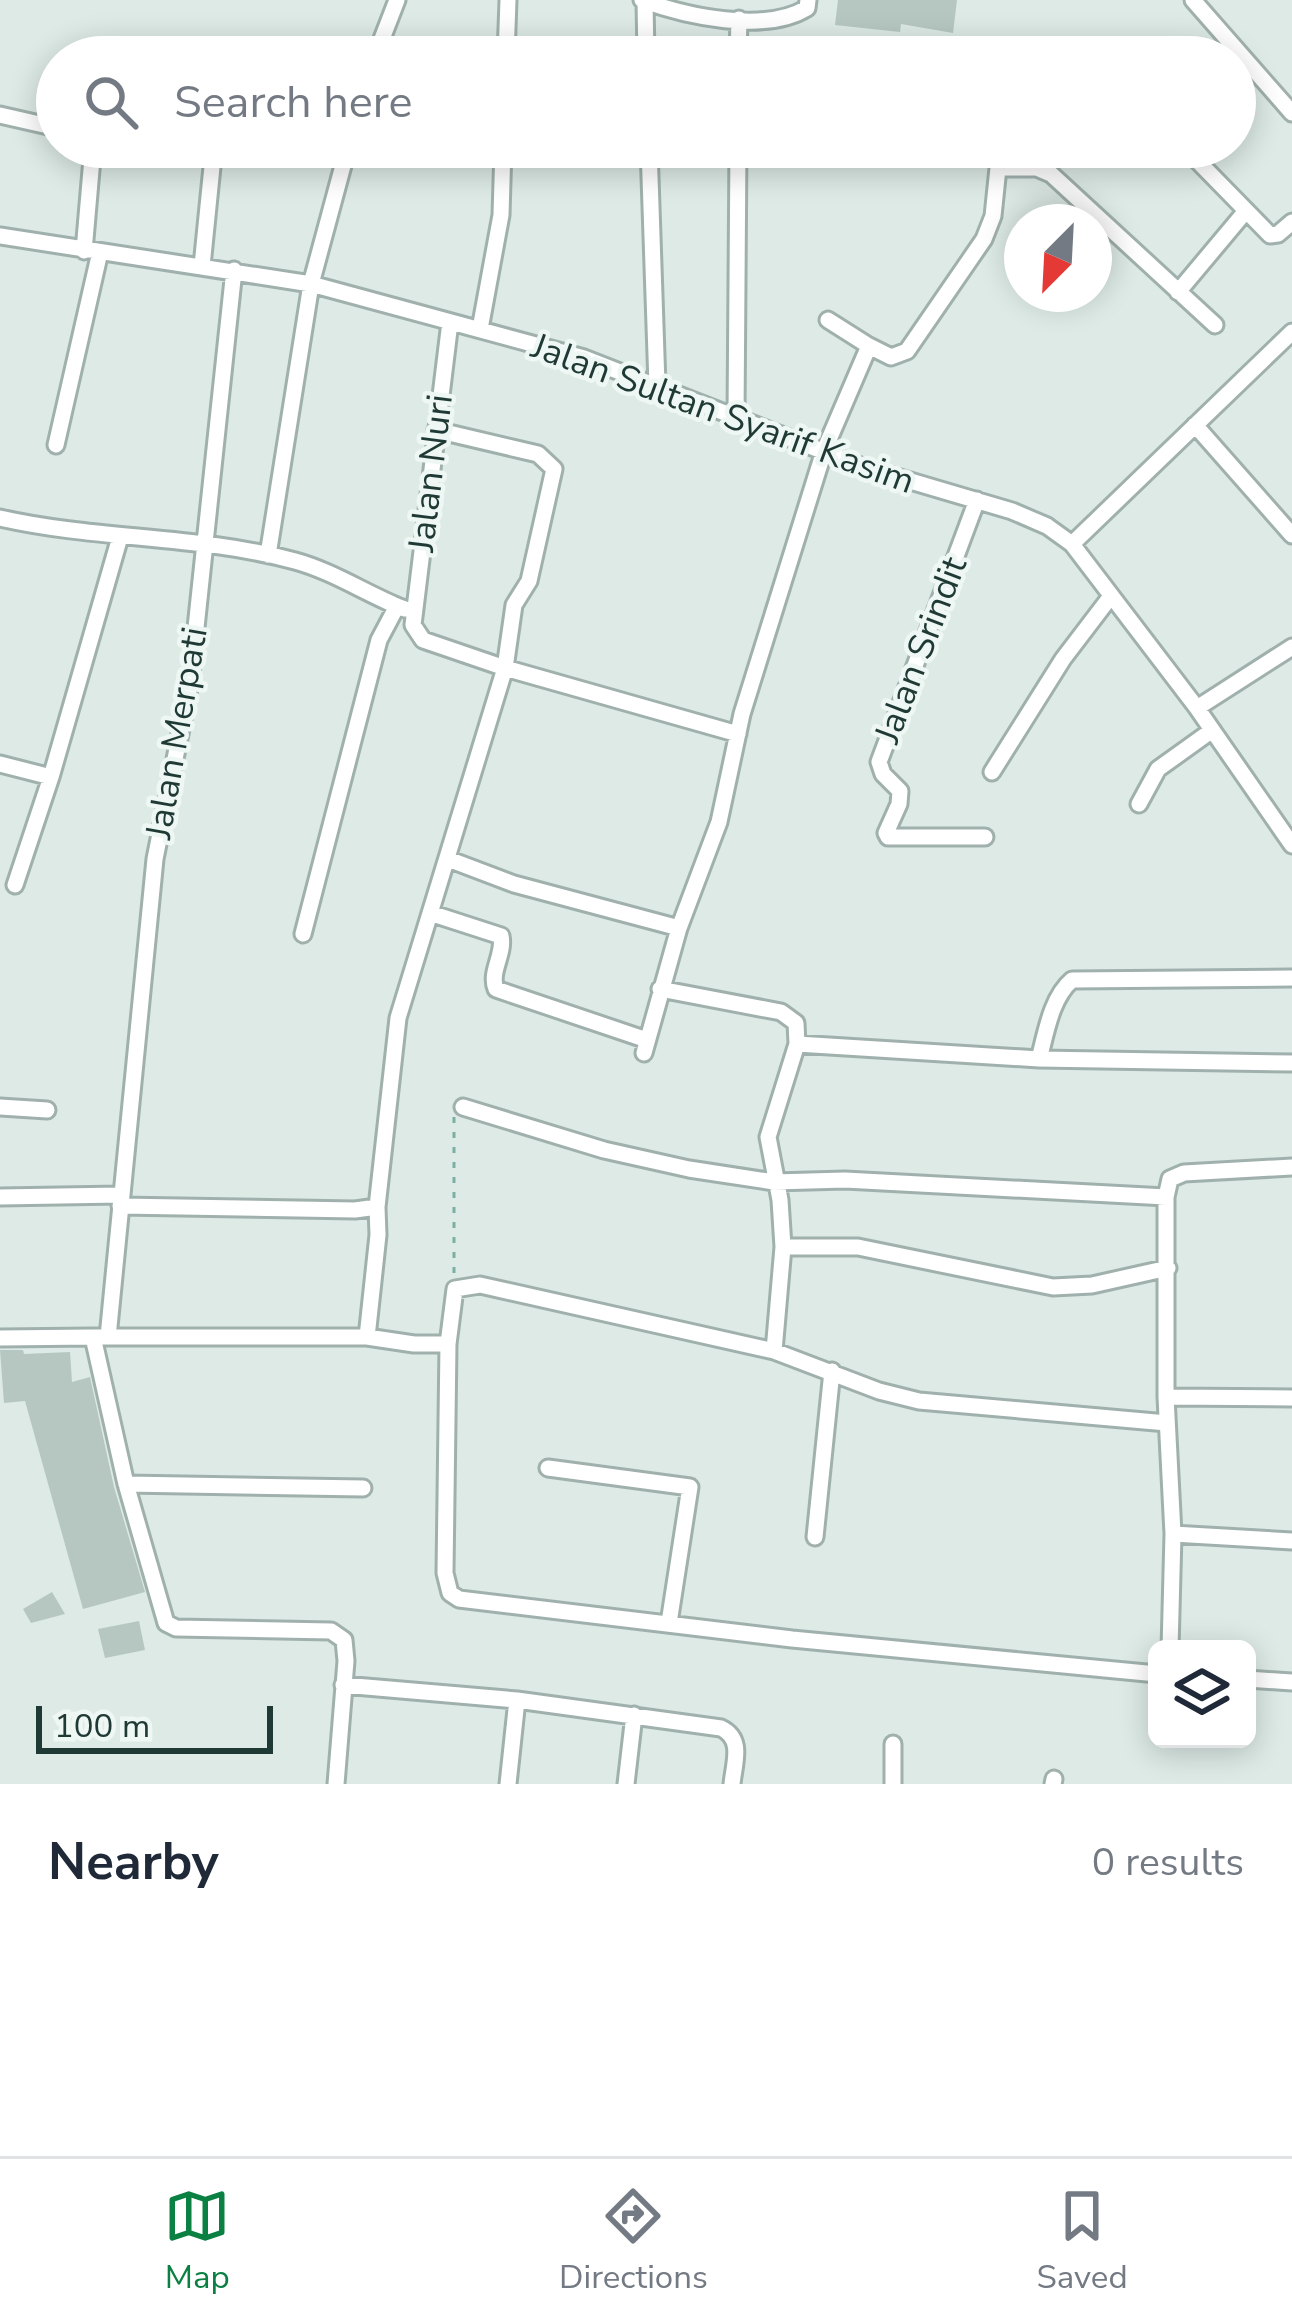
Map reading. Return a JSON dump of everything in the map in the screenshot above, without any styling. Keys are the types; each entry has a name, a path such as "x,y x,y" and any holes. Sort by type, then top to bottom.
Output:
{"street":[{"path":"383,36 397,0"},
{"path":"507,36 508,0"},
{"path":"645,36 643,1 697,16 766,21 794,16 807,8 808,0"},
{"path":"1193,0 1225,36"},
{"path":"739,19 739,36"},
{"path":"1256,72 1292,113"},
{"path":"0,115 36,123"},
{"path":"56,445 92,251 93,168"},
{"path":"202,266 212,168"},
{"path":"268,555 311,284 342,168"},
{"path":"480,329 501,215 502,168"},
{"path":"651,168 657,385"},
{"path":"736,418 738,168"},
{"path":"828,320 891,357 907,351 984,239 993,216 998,168 1037,168 1051,174 1215,325"},
{"path":"1204,168 1274,236 1292,222"},
{"path":"1178,292 1245,212"},
{"name":"Jalan Sultan Syarif Kasim","path":"0,236 311,284 480,329 584,358 824,451 1027,517 1072,544 1292,845"},
{"name":"Jalan Merpati","path":"234,270 190,683 155,860 120,1201 100,1337 126,1484 166,1623 176,1628 331,1631 344,1640 343,1685"},
{"name":"Jalan Nuri","path":"303,934 379,640 408,614 450,322"},
{"path":"1072,544 1292,332"},
{"path":"430,914 501,936 493,980 496,989 645,1047 679,928 719,822 738,734 824,451 868,346"},
{"path":"1196,425 1292,536"},
{"path":"367,1337 398,1018 505,668 514,605 530,581 554,469 538,454 436,430"},
{"name":"Jalan Srindit","path":"977,500 879,761 883,774 899,791 888,837 985,837"},
{"path":"0,518 268,555 314,568 408,614 423,640 738,734"},
{"path":"15,886 120,537"},
{"path":"992,772 1063,659 1111,596"},
{"path":"1197,709 1292,647"},
{"path":"1139,804 1158,769 1211,730"},
{"path":"0,764 51,777"},
{"path":"448,859 514,884 679,928"},
{"path":"1039,1059 1062,990 1072,980 1292,978"},
{"path":"660,989 782,1012 796,1023 797,1044 768,1136 783,1247 774,1351"},
{"path":"797,1044 1039,1059 1292,1063"},
{"path":"0,1107 47,1110"},
{"path":"463,1107 604,1150 774,1182 845,1180 1166,1198"},
{"path":"1170,1640 1173,1534 1166,1397 1166,1198 1170,1179 1176,1174 1292,1167"},
{"path":"0,1197 377,1207"},
{"path":"783,1247 858,1247 1053,1287 1092,1286 1168,1268"},
{"path":"1148,1673 472,1603 450,1593 445,1573 448,1345 454,1289 480,1285 774,1351 879,1391 920,1401 1167,1423"},
{"path":"0,1338 367,1337 448,1345"},
{"path":"815,1537 832,1371"},
{"path":"1166,1397 1292,1398"},
{"path":"548,1468 690,1487 669,1623"},
{"path":"126,1484 363,1488"},
{"path":"1173,1534 1292,1540"},
{"path":"1256,1680 1292,1682"},
{"path":"336,1784 343,1685 518,1700 730,1732 736,1744 732,1784"},
{"path":"508,1784 518,1700"},
{"path":"626,1784 634,1715"},
{"path":"892,1784 893,1744"}],"path":[{"path":"454,1289 452,1123 463,1107"}],"building":[{"path":"838,0 957,0 953,33 901,24 900,32 835,25"},
{"path":"0,1350 70,1352 72,1382 90,1377 114,1487 145,1592 83,1609 25,1401 4,1403"},
{"path":"52,1592 65,1614 31,1623 23,1609"},
{"path":"139,1621 145,1650 105,1658 98,1629"}]}
